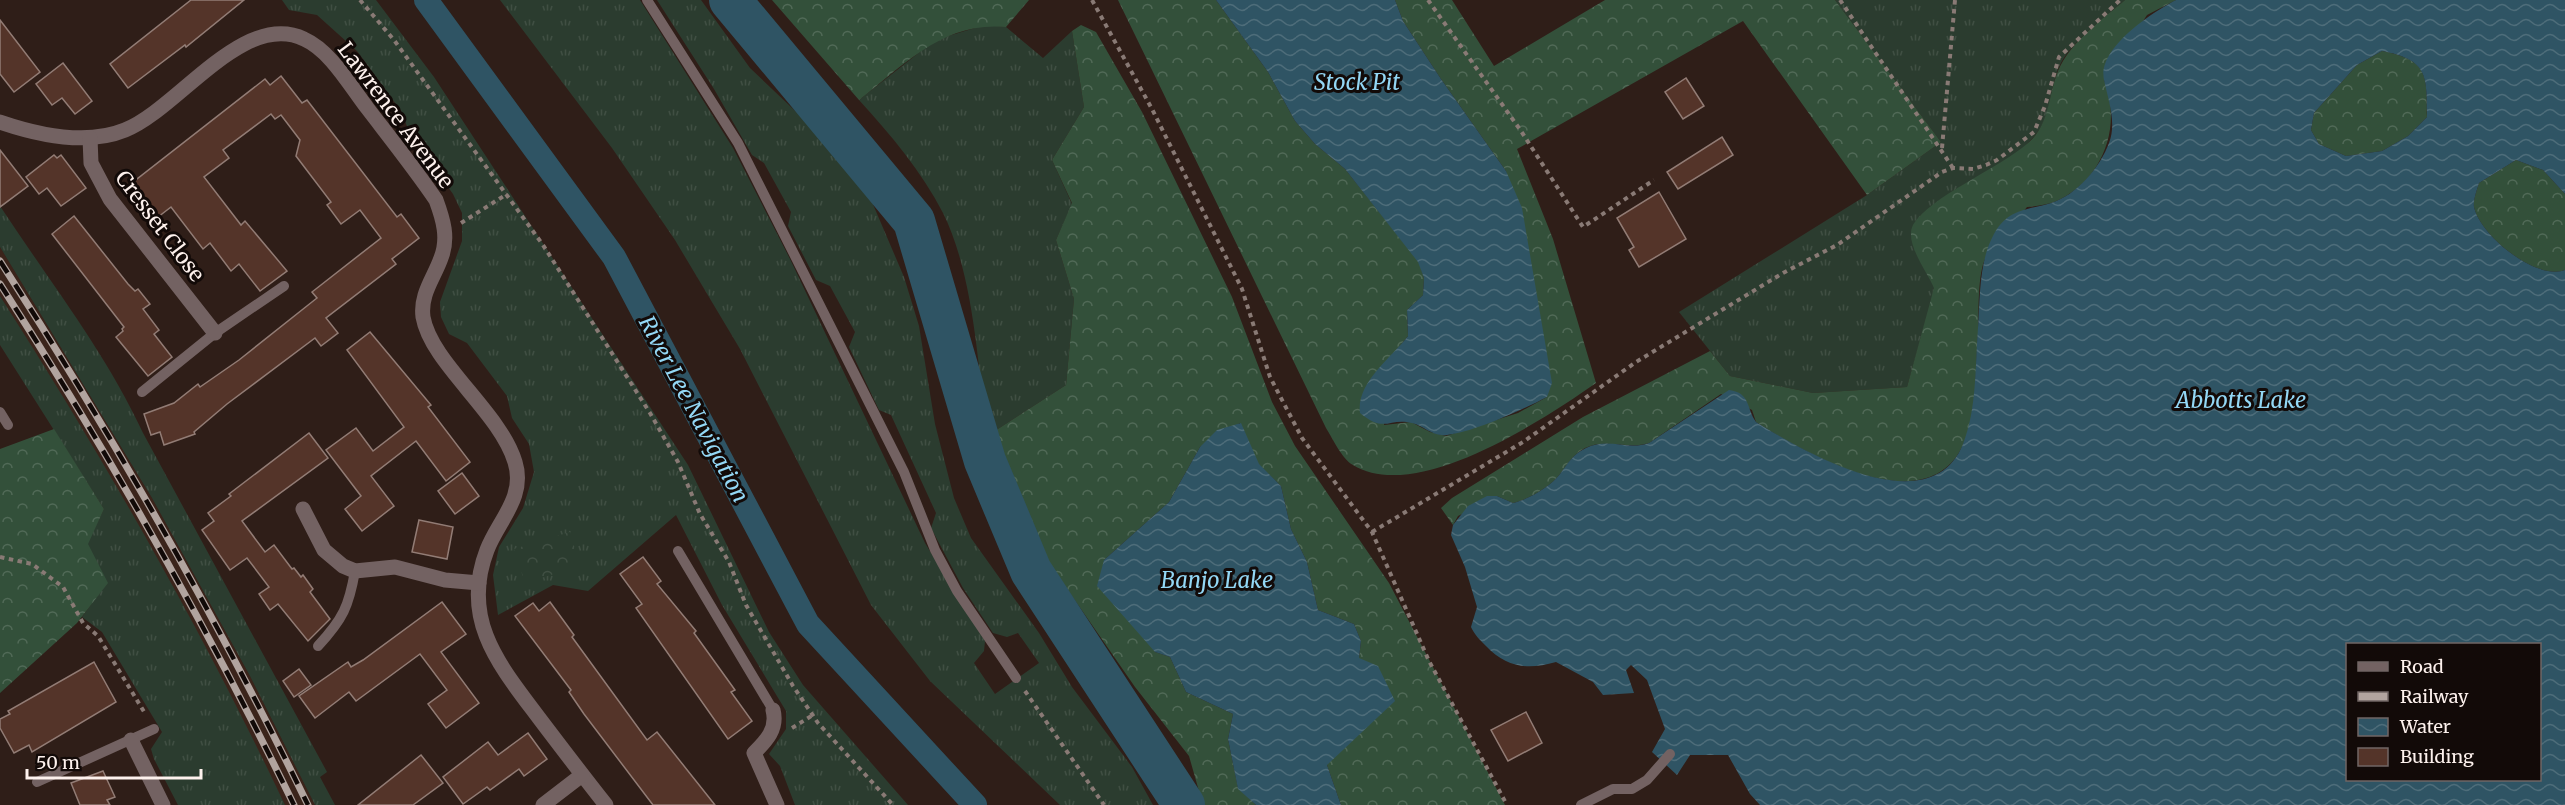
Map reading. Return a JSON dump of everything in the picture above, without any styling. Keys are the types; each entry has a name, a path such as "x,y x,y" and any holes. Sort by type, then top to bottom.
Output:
{"street":[{"name":"Lawrence Avenue","path":"0,122 53,135 90,138 109,135 138,124 229,54 256,37 280,33 293,35 316,46 328,58 436,200 445,233 442,256 423,299 425,326 436,347 507,442 517,467 517,491 487,549 479,583 480,617 498,664 606,805"},
{"name":"Cresset Close","path":"90,138 91,163 110,199 215,333"},
{"path":"303,509 324,550 343,566 355,571 395,567 445,580 479,583"},
{"path":"773,710 775,719 772,732 754,753 777,805"},
{"path":"131,740 164,805"},
{"path":"543,805 582,775"}],"lane":[{"path":"647,0 738,143 904,472 935,550 957,591 1016,678"},
{"path":"142,392 215,333 284,286"},
{"path":"0,412 8,425"},
{"path":"678,551 773,710"},
{"path":"318,646 338,625 349,605 355,571"},
{"path":"37,782 154,729"},
{"path":"1581,805 1613,789 1632,789 1647,780 1670,754"}],"path":[{"path":"360,0 394,40 543,245 650,413 678,462 700,514 729,562 746,605 793,686 818,723 893,805"},
{"path":"1092,0 1152,109 1242,289 1275,387 1302,438 1372,531 1429,662 1507,805"},
{"path":"1428,0 1521,131 1583,227 1654,180"},
{"path":"1840,0 1953,168"},
{"path":"1942,149 1955,0"},
{"path":"1372,531 1523,442 1636,362 1783,273 1837,245 1942,172 1953,168 1973,169 1997,160 2034,132 2045,106 2059,57 2120,0"},
{"path":"445,233 507,194"},
{"path":"0,557 32,564 63,587 83,623 98,636 154,729"},
{"path":"1016,678 1104,805"}],"shaded area":[{"path":"0,247 152,498 250,676 315,805 285,805 167,576 70,409 0,296"}],"green space":[{"path":"282,0 376,0 434,77 688,465 769,632 803,685 908,805 795,805 780,766 769,754 786,729 786,711 722,605 676,515 588,591 553,585 498,615 493,575 499,547 523,508 534,472 529,444 512,418 507,396 467,343 449,334 441,317 440,302 462,241 462,213 453,194 410,134 401,111 357,51 317,15 289,10"},
{"path":"500,0 640,0 733,148 790,259 925,543 985,641 984,651 974,663 995,694 1039,663 1018,633 1007,637 993,633 963,588 931,528 936,513 891,415 879,410 849,347 855,332 830,286 816,280 788,226 791,212 764,163 752,155 714,89 657,0 701,0 750,68 848,164 869,195 904,277 919,326 935,424 954,498 971,538 1039,633 1072,687 1132,767 1153,805 1060,805 930,681 871,605 740,349 675,240 612,148"},
{"path":"772,0 1029,0 1006,27 984,27 944,38 909,60 859,100"},
{"path":"1118,0 1216,0 1268,72 1295,121 1315,144 1345,169 1419,262 1424,278 1423,295 1407,310 1408,336 1391,357 1384,425 1411,422 1430,432 1446,436 1518,413 1547,397 1506,171 1403,21 1395,0 1452,0 1494,66 1605,0 1835,0 1941,142 1867,195 1743,21 1517,149 1553,239 1596,383 1545,417 1478,452 1444,466 1410,474 1379,474 1349,462 1341,454 1326,428"},
{"path":"1835,0 2125,0 2068,52 2058,70 2045,117 2028,144 1997,166 1949,194 1920,216 1925,266 1935,288 1907,387 1813,393 1730,376 1679,312 1867,195 1941,142"},
{"path":"2125,0 2176,0 2147,15 2104,80 2111,116 2104,151 2096,167 2071,193 2051,203 2027,207 2000,237 1986,257 1980,283 1975,392 1971,420 1962,447 1944,469 1921,480 1893,481 1863,475 1833,464 1777,435 1756,422 1752,410 1721,394 1649,443 1641,445 1601,444 1585,448 1574,456 1556,479 1539,492 1513,503 1497,496 1458,516 1453,525 1441,508 1452,498 1583,417 1710,351 1730,376 1813,393 1907,387 1934,288 1914,248 1911,232 1913,225 1921,214 1949,193 2016,153 2036,135 2046,115 2054,82 2063,61 2084,35"},
{"path":"985,25 1006,27 1043,58 1072,31 1084,107 1052,160 1072,204 1056,240 1074,299 1066,385 987,436 973,322 962,264 953,238 943,213 916,168 859,100 935,40"},
{"path":"1081,25 1096,32 1142,112 1232,297 1272,402 1295,446 1389,583 1505,805 1341,805 1327,765 1359,658 1361,641 1354,624 1318,610 1307,562 1291,529 1281,486 1258,464 1240,423 1200,447 1169,502 1104,560 1155,652 1170,657 1186,692 1233,714 1228,739 1238,788 1256,805 1203,805 1189,756 1135,687 1029,534 1005,492 987,436 1066,385 1074,299 1056,240 1072,203 1052,160 1084,107 1072,31"},
{"path":"2382,51 2408,59 2422,71 2425,80 2427,117 2408,136 2382,151 2346,156 2319,144 2311,130 2314,113 2357,65"},
{"path":"2516,160 2543,170 2565,194 2565,270 2553,272 2539,269 2525,262 2498,242 2478,218 2474,204 2479,183"},
{"path":"0,206 112,373 327,772 320,777 335,805 315,805 250,676 152,498 0,247"},
{"path":"0,296 77,420 151,546 220,675 285,805 178,805 151,749 162,732 102,632 82,617 107,583 87,544 104,509 0,345"},
{"path":"54,429 104,509 88,544 108,583 77,623 0,693 0,449"},
{"path":"570,532 580,566 525,583 514,549"}],"water":[{"name":"Stock Pit","path":"1216,0 1395,0 1403,21 1506,171 1522,208 1552,383 1547,397 1484,425 1447,435 1433,433 1412,423 1375,423 1360,413 1363,391 1369,381 1408,336 1407,310 1423,295 1424,278 1418,262 1345,169 1315,144 1295,121 1268,72"},
{"name":"Abbotts Lake","path":"2176,0 2565,0 2565,194 2543,170 2516,160 2479,183 2474,207 2478,218 2487,230 2511,253 2539,269 2553,272 2565,270 2565,805 1760,805 1750,794 1728,755 1690,755 1677,775 1652,752 1665,729 1647,680 1631,665 1626,670 1634,693 1603,695 1593,682 1556,662 1536,666 1510,663 1494,653 1479,639 1471,627 1477,607 1465,567 1451,535 1453,525 1468,506 1487,496 1497,496 1513,503 1526,499 1551,483 1581,450 1602,444 1633,446 1649,443 1729,390 1745,398 1756,422 1804,449 1865,475 1895,481 1923,479 1947,468 1963,444 1971,416 1975,387 1981,282 1992,238 1997,228 2010,216 2061,199 2078,187 2094,170 2109,143 2112,127 2104,68 2118,44 2141,22","holes":["2382,51 2408,59 2422,72 2425,80 2427,117 2408,136 2382,151 2346,156 2319,144 2311,130 2314,113 2357,65"]},
{"name":"Banjo Lake","path":"1241,423 1259,464 1281,486 1291,529 1307,562 1318,610 1354,624 1361,641 1359,658 1378,666 1395,701 1327,765 1341,805 1256,805 1238,789 1228,739 1233,714 1186,692 1170,657 1155,652 1097,586 1104,560 1169,502 1200,447 1217,430"}],"building":[{"path":"191,0 244,0 186,47 185,45 128,88 110,64"},
{"path":"0,20 40,72 14,92 0,74"},
{"path":"63,63 92,101 75,114 62,98 52,105 36,84"},
{"path":"281,76 302,103 307,100 397,217 401,214 419,238 392,259 396,264 326,318 338,333 321,346 315,338 227,404 194,432 195,434 164,445 160,432 151,435 144,414 174,403 198,384 200,387 239,360 317,298 312,292 381,238 360,210 341,224 327,205 331,202 296,156 300,140 281,115 275,119 271,114 223,150 229,158 204,177 241,225 245,221 287,271 260,291 239,264 231,271 210,243 203,249 171,207 149,224 123,190 265,79 270,85"},
{"path":"1686,78 1704,106 1683,119 1665,92"},
{"path":"1722,137 1733,155 1678,189 1667,172"},
{"path":"0,150 28,186 0,207"},
{"path":"54,155 57,158 61,155 86,188 61,206 47,188 39,194 26,177"},
{"path":"1659,192 1686,239 1639,267 1629,250 1634,247 1617,218"},
{"path":"74,216 128,284 135,291 138,289 150,304 143,309 159,330 154,334 172,357 148,376 116,337 124,327 52,234"},
{"path":"370,332 431,405 428,407 470,462 446,481 416,441 371,476 394,506 362,531 345,509 361,496 326,450 356,428 373,451 404,427 347,350"},
{"path":"309,433 328,458 242,521 265,552 274,545 292,569 294,568 301,577 303,575 313,589 310,592 330,619 308,641 278,604 270,610 259,594 269,587 247,558 230,570 202,530 214,521 208,513 231,496 229,494"},
{"path":"462,473 479,496 455,514 438,491"},
{"path":"419,520 453,527 447,559 412,552"},
{"path":"643,557 661,581 657,584 696,631 694,633 735,690 731,692 752,721 728,739 636,608 642,604 620,574"},
{"path":"442,602 466,634 441,652 479,703 446,728 428,704 447,690 420,654 356,701 349,692 315,718 299,696 348,662 351,667 363,660"},
{"path":"550,602 574,635 572,637 647,740 657,732 715,805 653,805 584,714 569,692 571,690 515,616 533,603 539,611"},
{"path":"94,662 116,702 32,752 29,745 14,753 0,728 0,719 10,714 8,711"},
{"path":"299,669 311,685 294,697 283,681"},
{"path":"1526,712 1542,743 1508,761 1491,730"},
{"path":"528,733 547,759 524,776 519,769 490,790 487,787 463,804 443,777 488,742 498,755"},
{"path":"421,755 443,783 413,805 358,805"},
{"path":"103,771 115,797 107,800 110,805 80,805 71,783"}],"waterway":[{"name":"River Lee Navigation","path":"426,0 614,257 808,624 975,805"},
{"path":"730,0 914,221 985,461 1031,571 1184,805"}],"railway":[{"path":"0,261 83,394 162,528 237,666 308,805"},
{"path":"0,284 118,475 155,540 227,672 294,805"}]}
